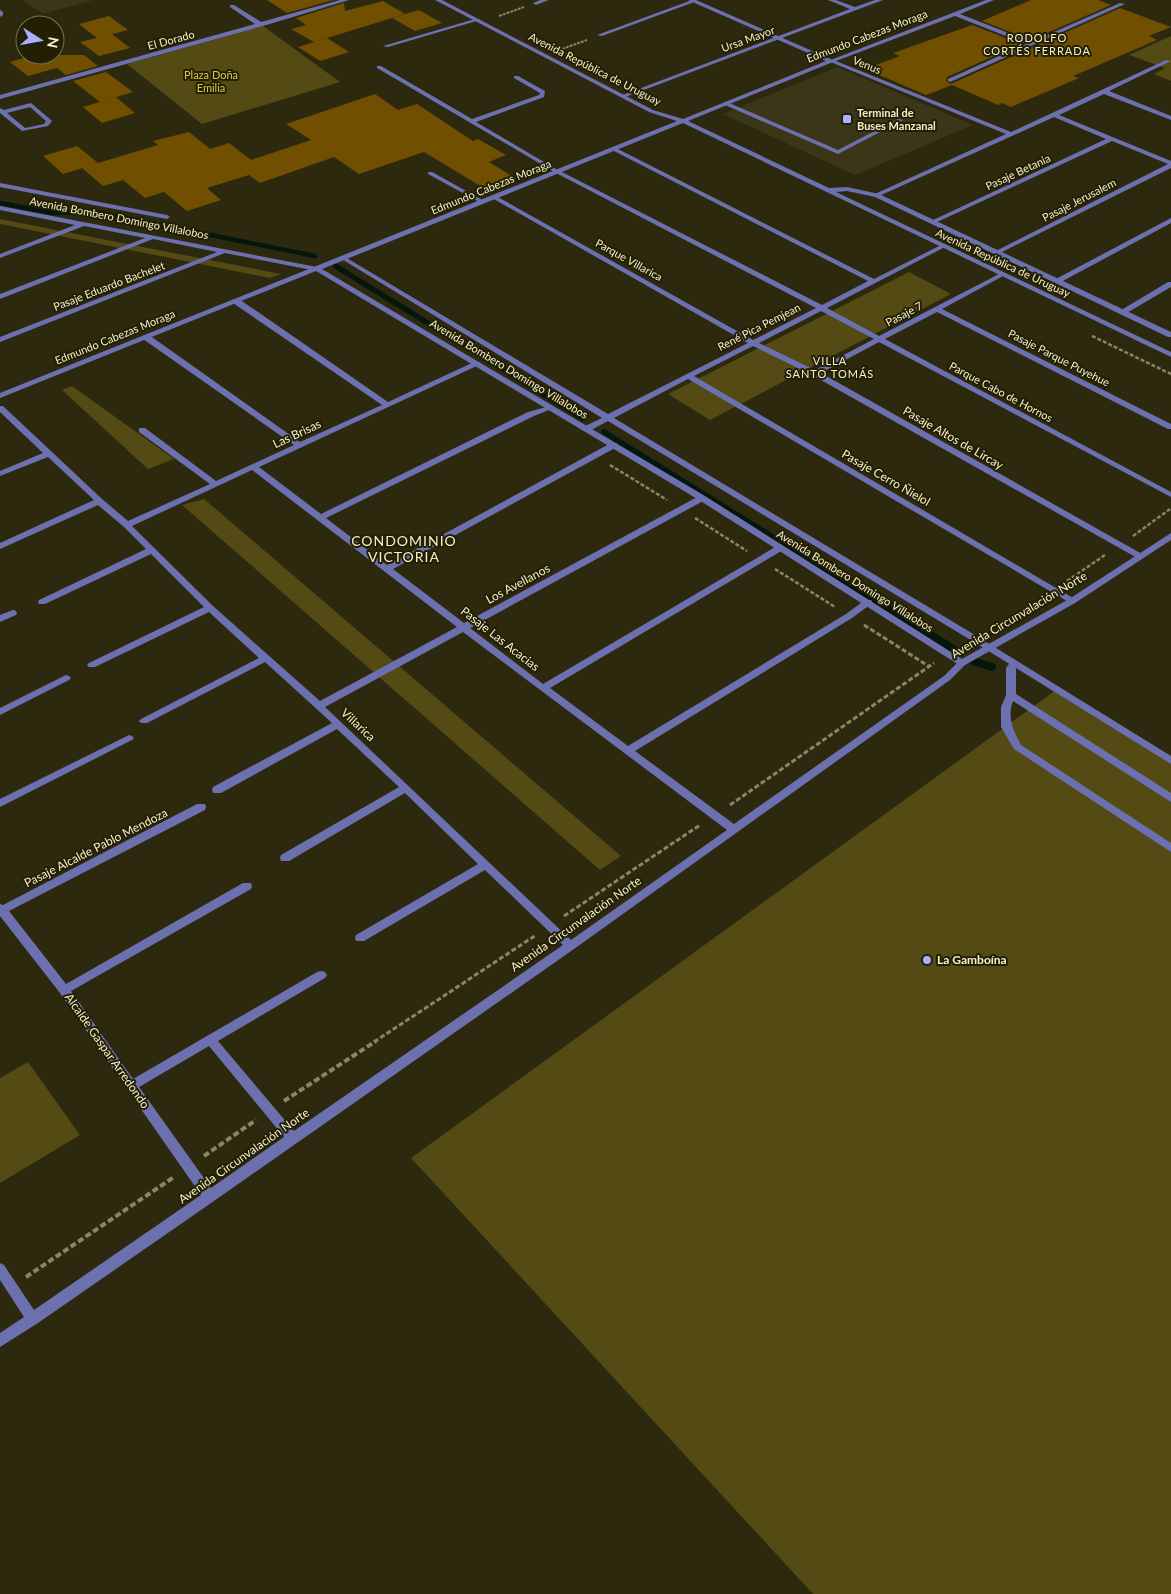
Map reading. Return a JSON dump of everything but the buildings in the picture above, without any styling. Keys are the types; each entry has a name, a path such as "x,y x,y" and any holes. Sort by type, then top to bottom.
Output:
{"street":[{"name":"El Dorado","path":"0,97 346,0"},
{"name":"Avenida República de Uruguay","path":"438,0 651,111 684,121 1171,354"},
{"path":"536,3 546,0"},
{"path":"831,0 855,9"},
{"name":"Ursa Mayor","path":"623,96 880,0"},
{"name":"Edmundo Cabezas Moraga","path":"0,396 831,61 991,0"},
{"path":"600,35 692,1"},
{"name":"Venus","path":"692,1 831,61 1010,134"},
{"path":"950,80 1122,4"},
{"path":"232,6 261,25"},
{"path":"954,14 1031,44"},
{"path":"386,46 477,20"},
{"path":"877,195 1054,116 1168,61"},
{"name":"Parque Cabo de Hornos","path":"379,67 558,172 821,308 1171,495"},
{"path":"472,121 542,96 543,92 516,77"},
{"path":"1105,92 1171,118"},
{"path":"726,104 838,152 900,120"},
{"path":"31,105 49,121 46,124 24,130 2,111 31,105"},
{"path":"1054,116 1171,164"},
{"name":"Pasaje Betania","path":"933,222 1111,139"},
{"path":"614,149 873,281"},
{"name":"Pasaje Jerusalem","path":"996,253 1171,164"},
{"path":"430,173 483,202"},
{"name":"Avenida Bombero Domingo Villalobos","path":"0,185 167,217"},
{"name":"Avenida República de Uruguay","path":"826,190 847,189 877,195 1171,335"},
{"name":"Parque Villarica","path":"494,197 753,343"},
{"name":"Avenida Bombero Domingo Villalobos","path":"0,208 317,268 702,498 962,663"},
{"path":"3,216 14,211"},
{"path":"1056,281 1171,220"},
{"path":"0,256 83,224"},
{"path":"0,297 153,238"},
{"name":"René Pica Pemjean","path":"586,429 943,246"},
{"name":"Pasaje Eduardo Bachelet","path":"0,340 225,251"},
{"name":"Avenida Bombero Domingo Villalobos","path":"343,258 1014,663 1171,761"},
{"name":"Pasaje 7","path":"816,373 1003,274"},
{"path":"1122,312 1171,284"},
{"path":"236,301 388,405"},
{"name":"Pasaje Parque Puyehue","path":"937,309 1171,427"},
{"path":"146,338 300,446"},
{"name":"Pasaje Altos de Lircay","path":"753,343 816,373 1139,556"},
{"name":"Las Brisas","path":"127,524 477,364"},
{"name":"Pasaje Cerro Ñielol","path":"688,376 1072,601"},
{"name":"Villarica","path":"0,408 99,502 127,524 210,608 319,706 570,946"},
{"path":"320,518 531,414 550,408"},
{"path":"142,430 215,484"},
{"path":"386,569 614,445"},
{"path":"0,474 48,454"},
{"name":"Pasaje Las Acacias","path":"253,467 543,688 733,829"},
{"name":"Los Avellanos","path":"319,706 702,498"},
{"path":"0,546 99,502"},
{"name":"Avenida Circunvalación Norte","path":"0,1341 570,946 947,678 962,663 1072,601 1171,536"},
{"path":"543,688 780,548"},
{"path":"42,602 151,550"},
{"path":"628,751 849,616 868,602"},
{"path":"92,665 210,608"},
{"path":"0,619 14,613"},
{"path":"144,721 266,658"},
{"path":"1014,663 1011,668 1011,695 1006,707 1006,727 1017,747 1171,848"},
{"path":"0,712 66,678"},
{"path":"1011,695 1171,798"},
{"path":"217,790 338,724"},
{"path":"0,803 128,738"},
{"path":"284,858 406,788"},
{"name":"Pasaje Alcalde Pablo Mendoza","path":"1,909 201,807"},
{"path":"360,938 485,865"},
{"path":"64,990 247,886"},
{"name":"Alcalde Gaspar Arredondo","path":"1,909 64,990 210,1197"},
{"path":"131,1086 321,975"},
{"path":"210,1039 294,1139"},
{"path":"0,1269 33,1319"}],"path":[{"path":"494,18 536,3"},
{"path":"556,50 600,35"},
{"path":"595,456 682,509 947,678"},
{"name":"Avenida Circunvalación Norte","path":"1053,590 1171,508"},
{"name":"Avenida Circunvalación Norte","path":"12,1287 270,1111 550,926 948,654"}],"shaded area":[{"path":"23,0 93,0 43,14"},
{"name":"Terminal de Buses Manzanal","path":"837,67 973,125 855,175 723,114"}],"green space":[{"name":"Plaza Doña Emilia","path":"263,26 340,82 202,124 127,64"},
{"path":"1171,36 1171,81 1154,74 1165,68 1129,55"},
{"path":"0,219 281,274 270,278 0,224"},
{"path":"909,272 951,294 710,420 668,394"},
{"path":"72,386 174,459 148,469 62,390"},
{"path":"204,499 621,856 600,870 182,505"},
{"name":"La Gamboína","path":"1056,690 1171,762 1171,1594 813,1594 411,1158"},
{"path":"28,1062 80,1135 0,1183 0,1078"}],"waterway":[{"path":"0,203 53,213 96,212 315,256"},
{"path":"335,265 339,268"},
{"path":"337,267 582,418"},
{"path":"604,432 887,608"},
{"path":"885,607 953,649"},
{"path":"973,661 992,667"}],"place":[{"name":"Terminal de Buses Manzanal","path":"847,119"},
{"name":"La Gamboína","path":"927,960"}],"district":[{"name":"RODOLFO CORTÉS FERRADA","path":"1037,44"},
{"name":"VILLA SANTO TOMÁS","path":"830,367"},
{"name":"CONDOMINIO VICTORIA","path":"404,550"}]}
